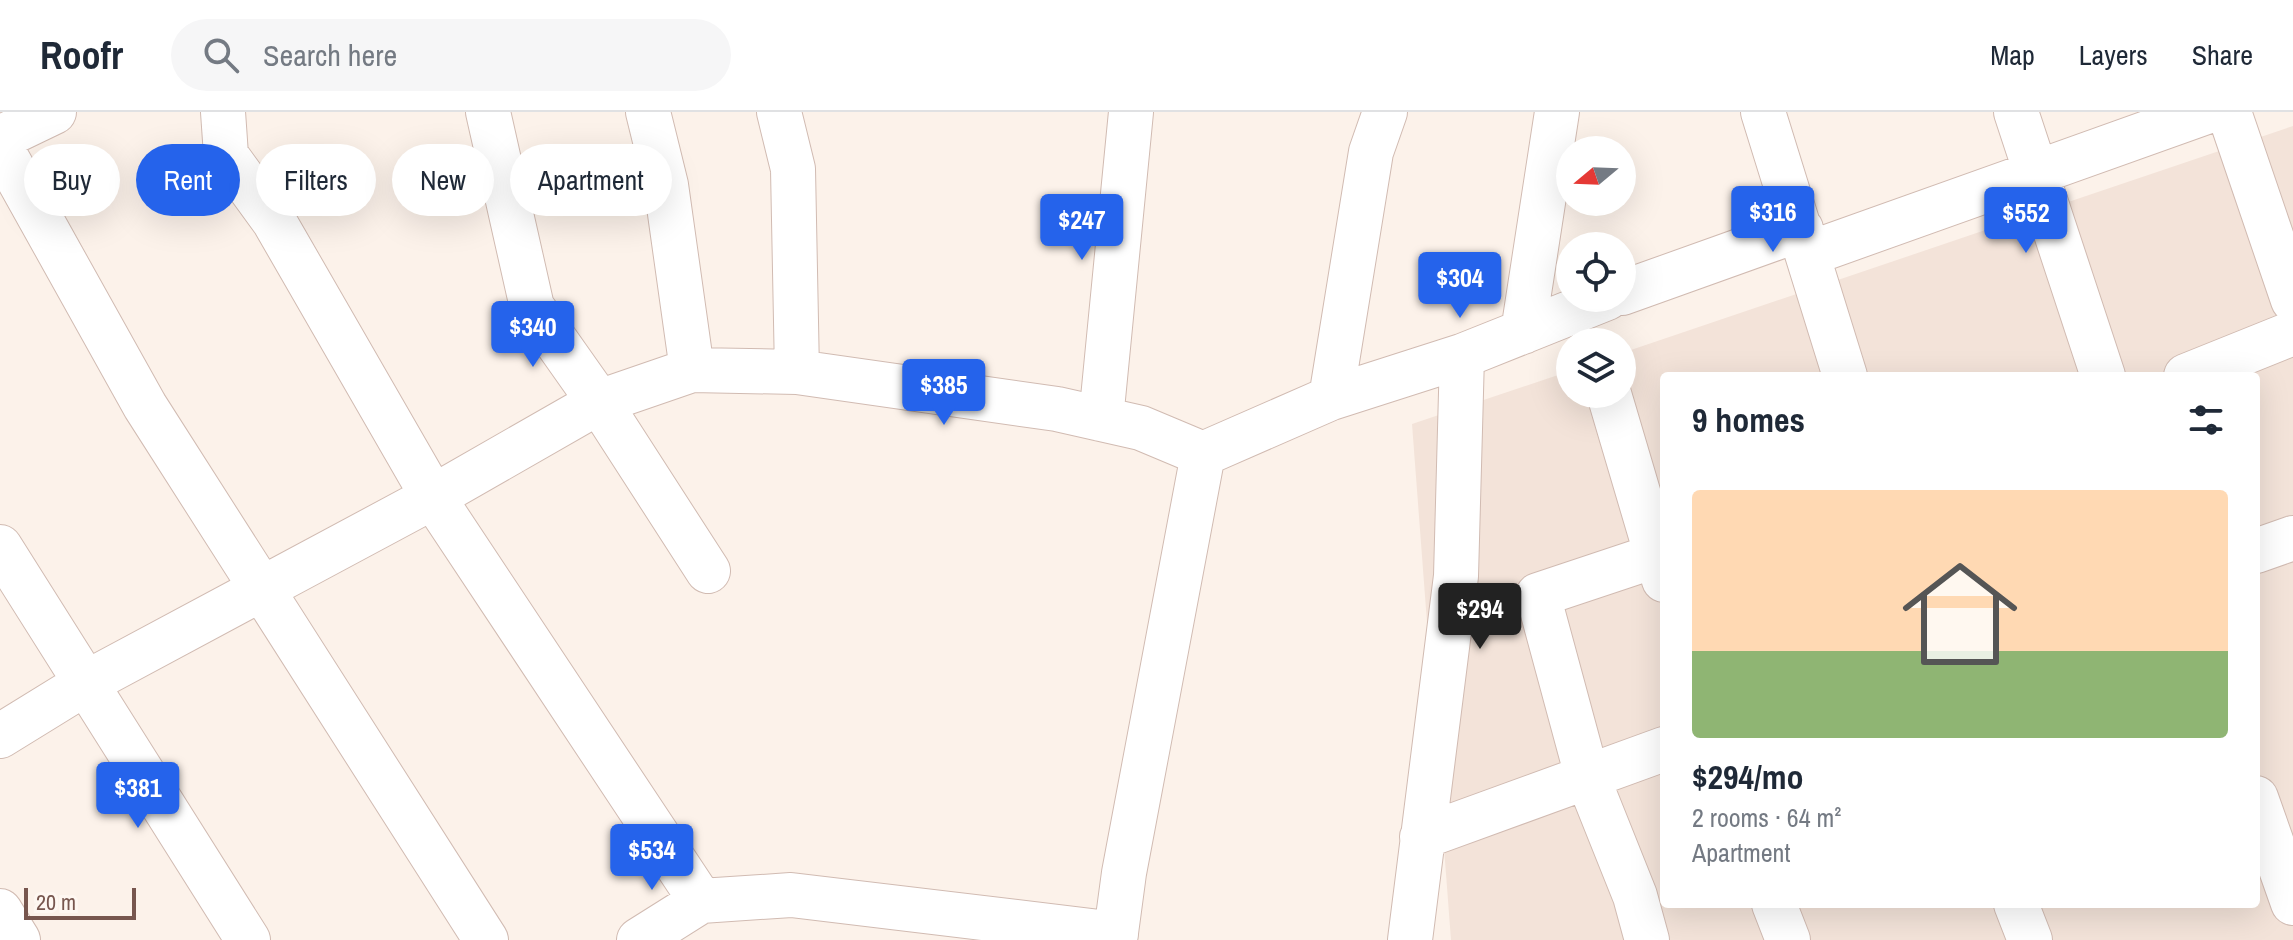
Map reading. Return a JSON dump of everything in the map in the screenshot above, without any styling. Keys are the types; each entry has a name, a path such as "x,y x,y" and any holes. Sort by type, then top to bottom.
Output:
{"street":[{"path":"0,138 54,112"},
{"path":"223,112 226,155 274,221 433,497 701,901"},
{"path":"488,112 532,307 599,402 708,571"},
{"path":"648,112 666,185 692,370"},
{"path":"779,112 793,169 797,372"},
{"path":"1101,419 1131,112"},
{"path":"1331,398 1371,152 1385,112"},
{"path":"1523,332 1557,112"},
{"path":"1763,112 1844,372"},
{"path":"2016,112 2102,372"},
{"path":"1636,289 2034,172 2206,112"},
{"path":"2229,112 2293,300"},
{"path":"0,146 145,406 486,940"},
{"path":"0,736 86,683 433,497 599,402 692,370 797,372 1057,409 1141,428 1203,454 1331,398 1462,356 1523,332 1594,316"},
{"path":"2196,372 2293,333"},
{"path":"1410,940 1456,576 1462,356"},
{"path":"1613,408 1660,557"},
{"path":"639,940 701,901 791,895 1116,937 1124,873 1203,454"},
{"path":"2260,550 2293,538"},
{"path":"0,547 248,940"},
{"path":"1647,940 1635,896 1587,776 1538,595 1660,564"},
{"path":"1422,837 1660,750"},
{"path":"2260,809 2293,903"},
{"path":"1776,908 1788,940"},
{"path":"2018,908 2030,940"},
{"path":"0,911 18,940"}],"shaded area":[{"path":"2293,126 2293,940 1451,940 1412,424 1556,376 1556,408 1636,408 1636,348"}]}
